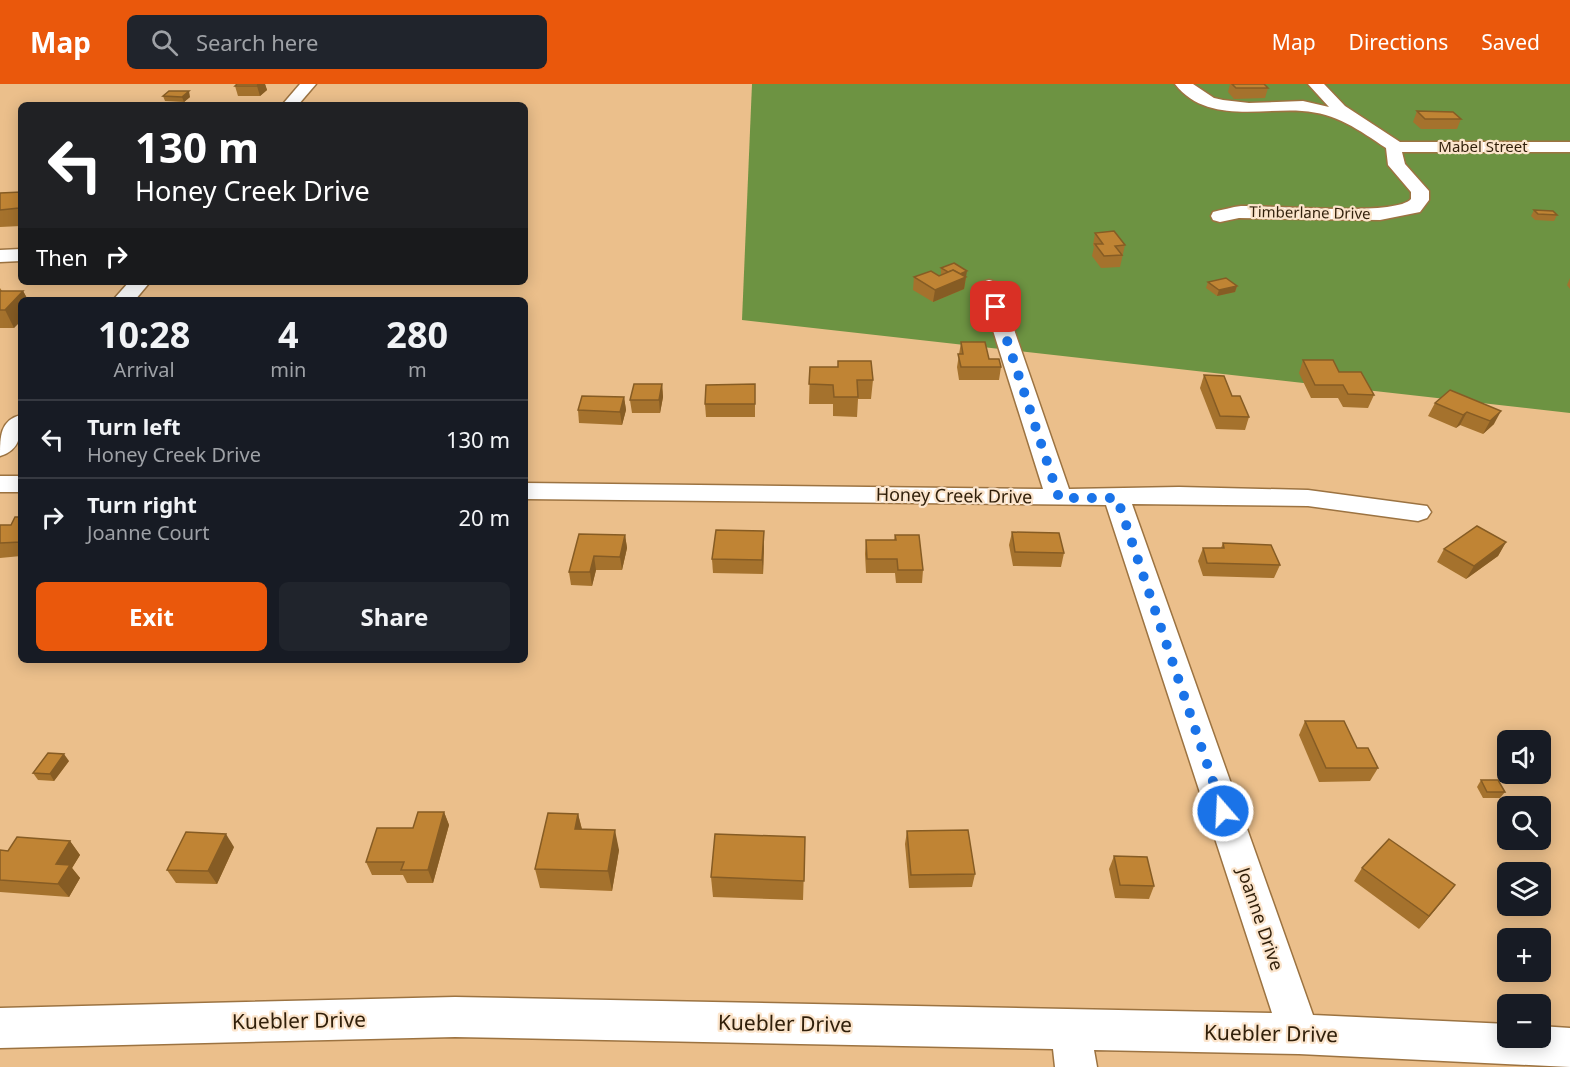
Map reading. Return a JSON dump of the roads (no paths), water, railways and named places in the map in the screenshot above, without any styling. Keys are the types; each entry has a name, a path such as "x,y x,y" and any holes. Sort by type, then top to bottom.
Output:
{"street":[{"path":"293,102 308,84"},
{"path":"1183,84 1208,101 1222,105 1249,108 1314,107 1352,118"},
{"path":"1316,84 1333,103 1352,118 1396,147"},
{"name":"Mabel Street","path":"1396,147 1570,147"},
{"name":"Timberlane Drive","path":"1220,216 1239,212 1348,215 1413,208 1420,200 1420,191 1397,165 1393,150 1396,147"},
{"path":"0,256 18,255"},
{"path":"127,297 137,285"},
{"path":"989,286 1059,498"},
{"path":"0,448 18,426"},
{"path":"0,484 18,484"},
{"name":"Honey Creek Drive","path":"528,491 1059,498 1179,495 1308,498 1418,512"},
{"name":"Joanne Drive","path":"1117,498 1299,1034"},
{"name":"Kuebler Drive","path":"0,1028 455,1017 1073,1049 1299,1034 1570,1047"}]}
